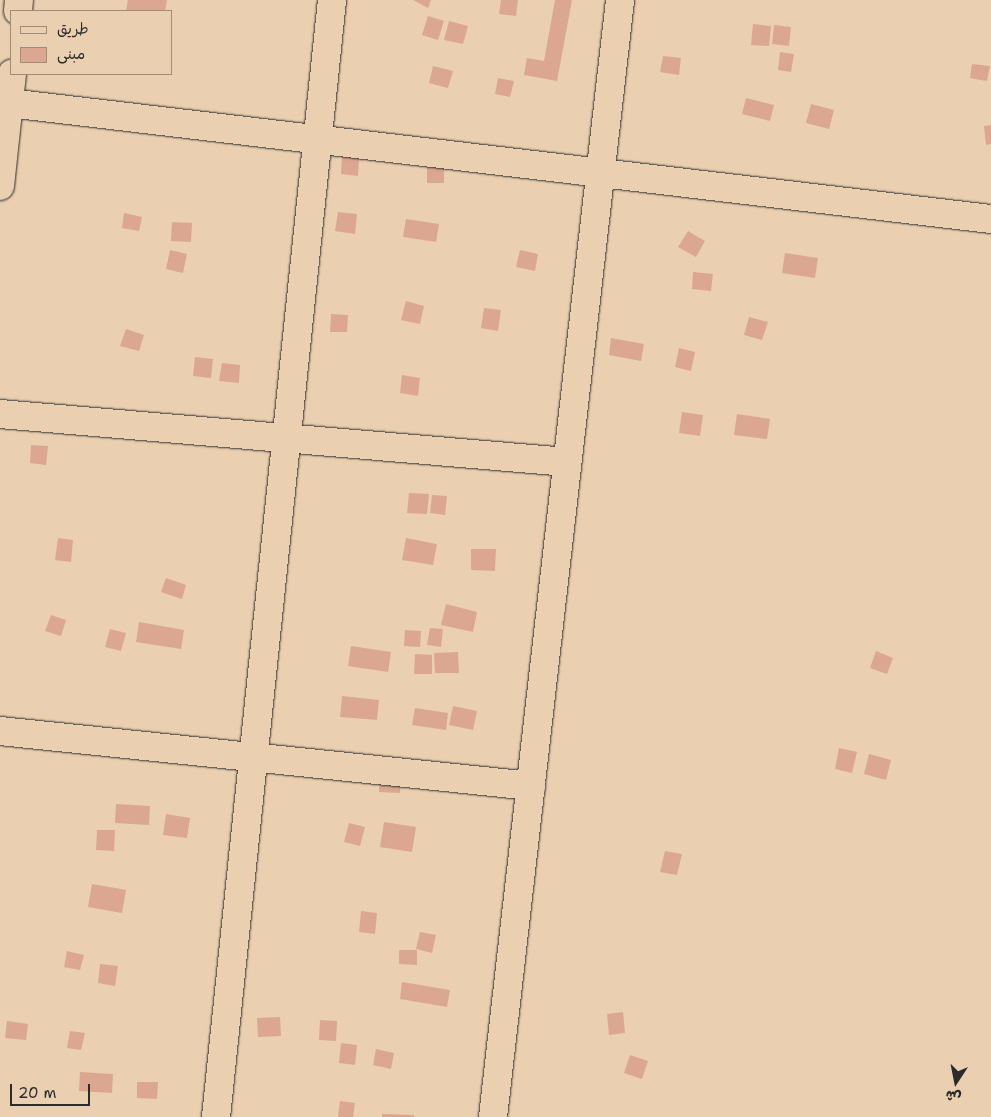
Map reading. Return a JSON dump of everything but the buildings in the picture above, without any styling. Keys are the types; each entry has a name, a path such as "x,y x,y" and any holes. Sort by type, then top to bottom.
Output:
{"street":[{"path":"216,1117 332,0"},
{"path":"493,1117 620,0"},
{"path":"0,186 12,75"},
{"path":"8,103 991,219"},
{"path":"0,414 567,462"},
{"path":"0,731 531,786"}]}
